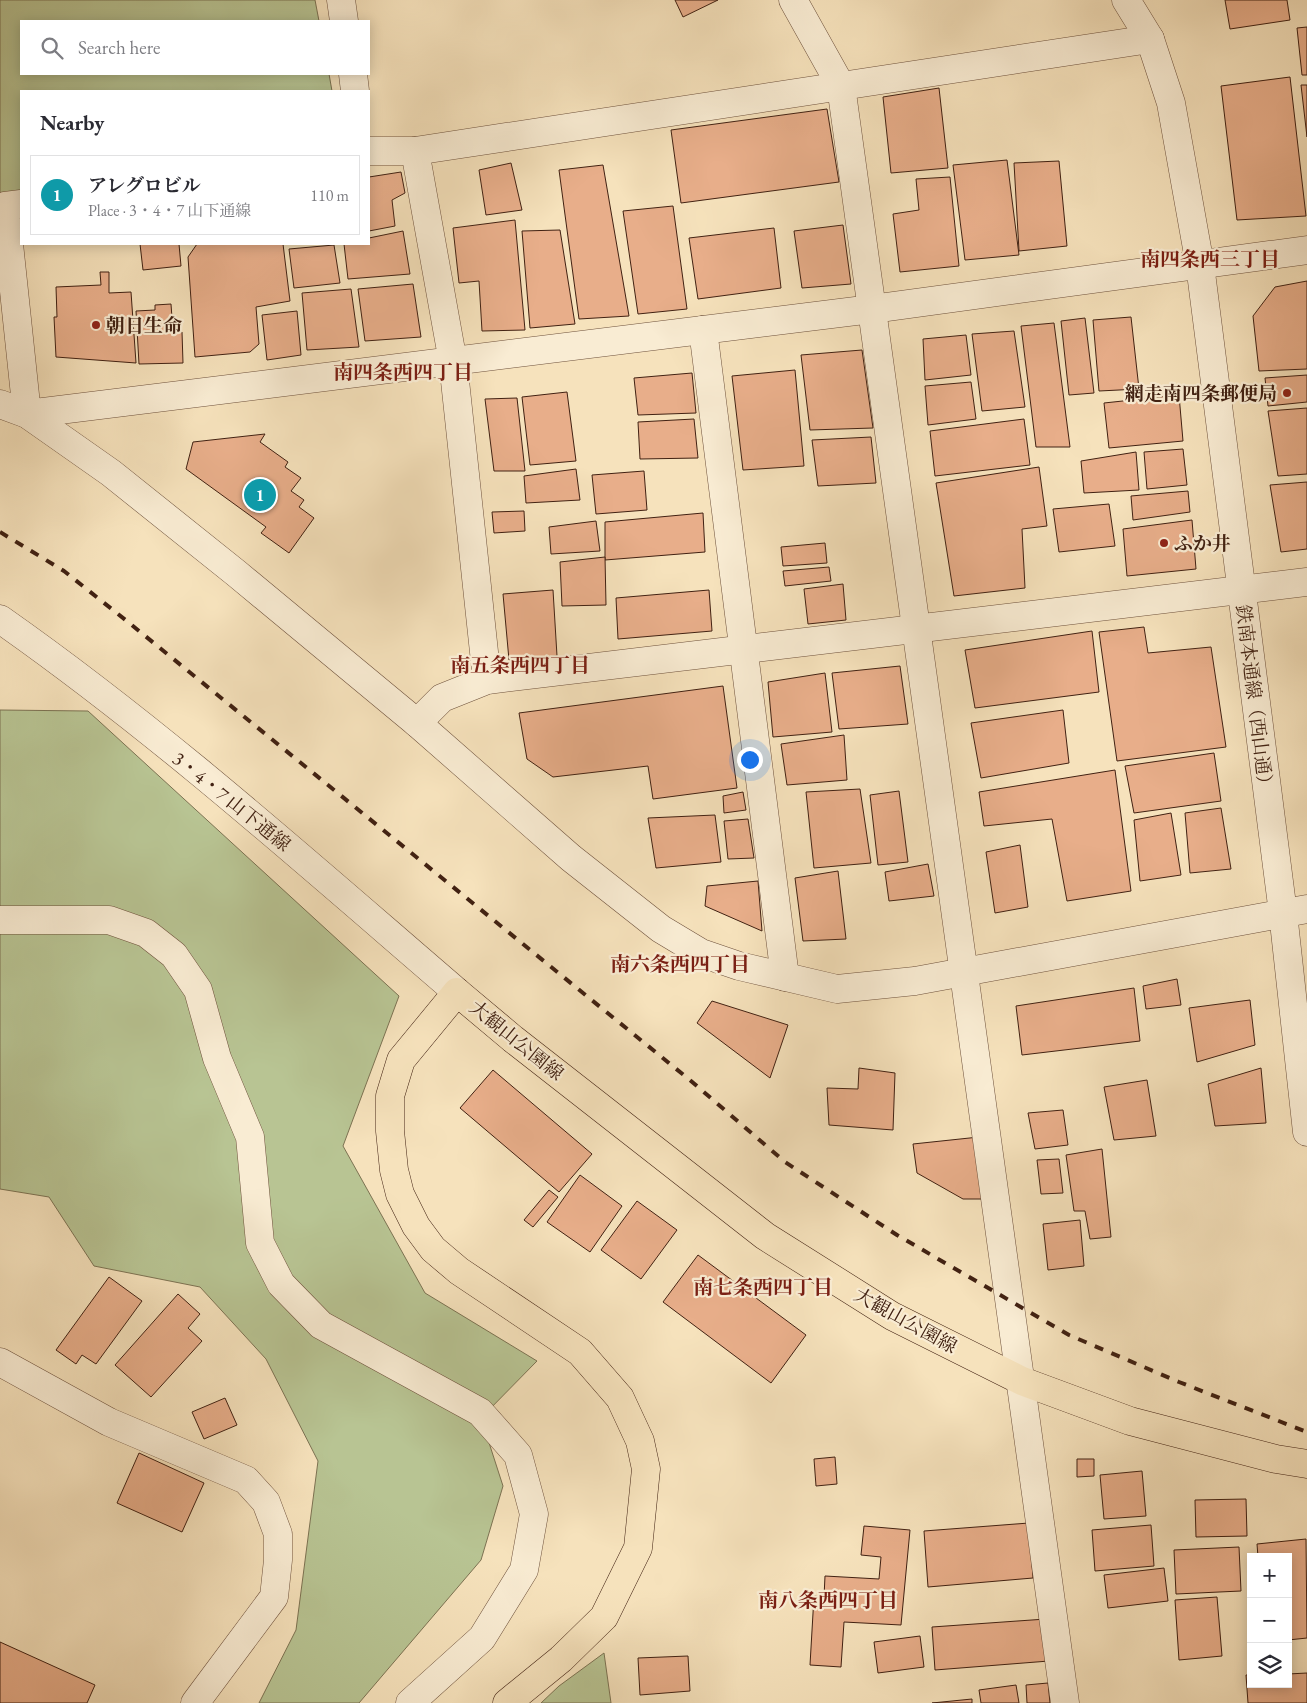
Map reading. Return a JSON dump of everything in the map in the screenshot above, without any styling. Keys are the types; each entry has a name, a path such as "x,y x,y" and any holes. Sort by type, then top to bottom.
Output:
{"main road":[{"name":"大観山公園線","path":"507,1703 561,1659 604,1616 638,1548 646,1468 640,1441 620,1398 580,1352 459,1272 433,1249 416,1226 400,1194 390,1131 390,1096 401,1060 458,992 513,1039 765,1236 892,1316 1022,1382 1130,1420 1276,1458 1307,1464"}],"street":[{"path":"341,0 344,20"},
{"path":"793,0 841,86 1065,1703"},
{"name":"鉄南本通線（西山通）","path":"1126,0 1150,39 1171,103 1200,265 1241,592 1295,911 1307,1132"},
{"path":"370,152 415,151 1150,39"},
{"path":"353,75 356,90"},
{"path":"415,151 453,362 487,680"},
{"path":"20,204 5,206 27,414"},
{"path":"27,414 872,309 1307,250"},
{"path":"703,330 785,977"},
{"path":"0,404 27,414 111,472 417,723 571,858 661,929 701,953 739,966 837,989 915,981 963,970 1295,911"},
{"path":"417,723 442,698 487,680 1241,592 1307,582"},
{"name":"3・4・7 山下通線","path":"0,619 50,654 246,811 458,992"},
{"path":"0,920 109,920 146,933 174,956 198,990 216,1058 250,1137 260,1243 281,1284 321,1324 480,1412 518,1455 534,1514 524,1570 482,1638 410,1703"},
{"path":"0,1362 109,1422 246,1480 266,1502 278,1534 278,1560 274,1597 195,1703"}],"green space":[{"path":"0,0 315,0 319,20 20,20 20,75 329,75 332,90 20,90 20,193 0,196"},
{"path":"0,710 88,711 399,996 343,1146 425,1293 537,1361 481,1418 503,1486 481,1560 359,1703 259,1703 296,1630 318,1461 266,1359 200,1287 94,1266 49,1197 0,1189"},
{"path":"604,1653 611,1703 541,1703 559,1686"}],"building":[{"path":"675,0 718,0 683,17"},
{"path":"1225,0 1287,0 1290,20 1230,29"},
{"path":"1307,27 1307,75 1302,75 1297,28"},
{"path":"1290,77 1306,216 1237,220 1221,86"},
{"path":"1301,85 1307,85 1307,137"},
{"path":"939,88 948,168 891,173 883,97"},
{"path":"827,109 839,182 681,203 671,130"},
{"path":"1007,160 1019,255 965,260 953,165"},
{"path":"1059,161 1067,246 1019,251 1014,163"},
{"path":"511,163 522,210 486,215 479,170"},
{"path":"603,165 629,316 579,319 559,170"},
{"path":"401,172 405,193 392,200 395,226 370,231 370,177"},
{"path":"950,177 959,266 900,272 893,214 919,210 916,179"},
{"path":"673,206 687,309 638,314 623,211"},
{"path":"515,220 525,330 482,331 479,281 459,283 453,228"},
{"path":"843,225 851,284 802,288 794,231"},
{"path":"774,228 781,288 698,299 689,238"},
{"path":"560,230 575,324 530,328 522,231"},
{"path":"403,231 410,274 348,279 344,245 370,245 370,238"},
{"path":"140,245 179,245 181,266 143,270"},
{"path":"196,245 283,245 290,301 256,307 259,344 250,352 195,357 188,257"},
{"path":"334,245 340,283 294,288 289,249"},
{"path":"100,272 109,272 109,293 131,292 136,363 56,357 54,317 57,317 56,287 101,285"},
{"path":"1307,281 1307,369 1259,371 1253,316 1275,287"},
{"path":"413,284 421,337 365,341 358,289"},
{"path":"351,289 359,347 307,350 302,293"},
{"path":"171,304 173,332 182,332 183,363 139,364 136,311 155,310 155,305"},
{"path":"297,311 301,355 267,360 262,315"},
{"path":"1131,317 1139,389 1099,391 1093,320"},
{"path":"1085,318 1094,393 1069,395 1061,321"},
{"path":"1054,323 1070,447 1036,447 1021,326"},
{"path":"1014,331 1025,407 982,411 972,334"},
{"path":"966,335 971,375 925,380 923,339"},
{"path":"862,350 873,428 810,430 801,355"},
{"path":"795,370 804,466 743,470 732,376"},
{"path":"692,373 696,413 638,415 634,378"},
{"path":"1307,375 1307,402 1268,406 1265,378"},
{"path":"971,382 976,419 928,425 925,386"},
{"path":"567,392 576,461 530,465 522,397"},
{"path":"1179,395 1183,441 1109,448 1104,403"},
{"path":"517,398 525,471 494,471 485,399"},
{"path":"1307,408 1307,474 1278,476 1268,411"},
{"path":"694,419 698,458 640,459 638,422"},
{"path":"1024,419 1030,465 935,476 930,431"},
{"path":"265,434 260,442 288,462 285,467 301,478 291,491 304,500 299,507 314,518 289,553 261,533 266,527 186,469 193,442"},
{"path":"871,437 876,483 818,486 812,440"},
{"path":"1183,449 1187,485 1147,489 1144,452"},
{"path":"1136,452 1139,490 1084,493 1081,461"},
{"path":"1039,467 1047,526 1022,529 1025,588 954,596 936,483"},
{"path":"576,469 580,500 526,503 524,476"},
{"path":"644,471 647,510 596,514 592,475"},
{"path":"1307,482 1307,549 1281,552 1270,485"},
{"path":"1188,491 1190,512 1133,520 1131,496"},
{"path":"1109,504 1115,546 1059,552 1053,509"},
{"path":"524,511 525,531 494,533 492,512"},
{"path":"703,513 705,552 605,560 605,522"},
{"path":"1192,520 1196,569 1127,576 1123,529"},
{"path":"596,521 600,551 551,554 549,527"},
{"path":"825,543 827,563 783,566 781,547"},
{"path":"605,557 606,605 562,606 560,562"},
{"path":"829,567 831,581 785,586 783,571"},
{"path":"843,584 846,620 808,624 804,589"},
{"path":"553,590 557,656 509,660 503,594"},
{"path":"709,590 712,631 618,639 616,598"},
{"path":"1144,627 1148,653 1211,647 1226,747 1117,761 1099,632"},
{"path":"1092,631 1099,692 975,708 965,650"},
{"path":"900,666 908,724 839,729 832,673"},
{"path":"825,673 832,732 773,737 768,682"},
{"path":"723,686 737,788 653,799 648,766 553,777 527,759 519,713"},
{"path":"1063,710 1069,763 981,778 971,723"},
{"path":"844,735 847,780 787,785 781,744"},
{"path":"1214,753 1221,801 1134,813 1125,766"},
{"path":"1115,770 1131,891 1067,901 1052,819 984,826 979,792"},
{"path":"860,789 871,863 814,868 806,792"},
{"path":"899,791 908,862 878,865 870,795"},
{"path":"743,792 746,810 724,813 723,796"},
{"path":"1221,808 1231,869 1190,873 1185,813"},
{"path":"1171,813 1181,875 1140,881 1134,820"},
{"path":"715,815 721,862 656,868 648,818"},
{"path":"748,819 754,858 728,859 724,821"},
{"path":"1020,845 1028,907 995,913 986,852"},
{"path":"928,864 934,896 889,901 885,872"},
{"path":"838,871 846,939 803,941 795,878"},
{"path":"758,881 762,931 705,906 707,886"},
{"path":"1177,979 1181,1005 1146,1009 1143,986"},
{"path":"1134,988 1140,1041 1022,1055 1016,1006"},
{"path":"1250,1000 1255,1045 1197,1062 1189,1008"},
{"path":"712,1001 788,1025 770,1078 697,1023"},
{"path":"859,1068 895,1073 893,1130 829,1125 827,1088 858,1089"},
{"path":"1261,1068 1266,1123 1215,1126 1208,1084"},
{"path":"493,1070 592,1154 559,1192 460,1108"},
{"path":"1147,1080 1156,1136 1114,1140 1104,1087"},
{"path":"1063,1110 1068,1145 1035,1149 1028,1113"},
{"path":"979,1137 986,1199 963,1199 917,1173 913,1144"},
{"path":"1102,1149 1111,1237 1090,1239 1085,1211 1074,1211 1066,1155"},
{"path":"1059,1159 1063,1193 1041,1194 1037,1160"},
{"path":"580,1175 622,1206 590,1252 547,1222"},
{"path":"549,1190 558,1197 533,1227 524,1220"},
{"path":"637,1201 677,1230 641,1279 601,1250"},
{"path":"1080,1220 1084,1266 1048,1270 1043,1224"},
{"path":"698,1255 806,1335 771,1383 663,1302"},
{"path":"109,1277 142,1301 96,1364 82,1355 76,1364 56,1350"},
{"path":"178,1294 200,1314 188,1328 202,1341 151,1397 115,1365"},
{"path":"225,1398 237,1425 204,1439 192,1412"},
{"path":"139,1453 204,1483 182,1532 117,1503"},
{"path":"835,1457 837,1484 816,1486 814,1459"},
{"path":"1077,1459 1094,1459 1094,1476 1077,1477"},
{"path":"1142,1471 1146,1516 1104,1519 1100,1475"},
{"path":"1246,1499 1247,1536 1196,1537 1195,1500"},
{"path":"1029,1523 1033,1578 928,1587 924,1531"},
{"path":"1151,1525 1154,1566 1095,1571 1092,1530"},
{"path":"864,1526 910,1530 901,1625 844,1622 841,1667 810,1665 814,1596 824,1597 825,1576 879,1579 881,1557 861,1555"},
{"path":"1306,1539 1307,1638 1292,1640 1292,1553 1258,1553 1257,1544"},
{"path":"1239,1547 1241,1591 1176,1594 1174,1550"},
{"path":"1164,1568 1168,1601 1108,1608 1104,1575"},
{"path":"1217,1597 1222,1656 1179,1660 1175,1600"},
{"path":"1046,1619 1049,1661 935,1670 932,1627"},
{"path":"920,1636 924,1667 878,1673 874,1642"},
{"path":"0,1642 95,1685 87,1703 0,1703"},
{"path":"688,1656 690,1691 640,1695 638,1658"},
{"path":"1307,1673 1307,1703 1248,1703 1246,1675 1247,1688 1292,1688 1292,1674"},
{"path":"1048,1683 1050,1703 1027,1703 1026,1685"},
{"path":"1016,1685 1019,1703 981,1703 979,1690"},
{"path":"972,1699 972,1703 932,1703"}],"railway":[{"path":"0,532 64,571 128,622 691,1081 785,1162 897,1235 1069,1335 1179,1382 1307,1432"}],"place":[{"name":"朝日生命","path":"96,325"},
{"name":"網走南四条郵便局","path":"1287,393"},
{"name":"アレグロビル","path":"260,495"},
{"name":"ふか井","path":"1164,543"}],"district":[{"name":"南四条西三丁目","path":"1210,259"},
{"name":"南四条西四丁目","path":"403,372"},
{"name":"南五条西四丁目","path":"520,665"},
{"name":"南六条西四丁目","path":"680,964"},
{"name":"南七条西四丁目","path":"763,1287"},
{"name":"南八条西四丁目","path":"828,1600"}]}
